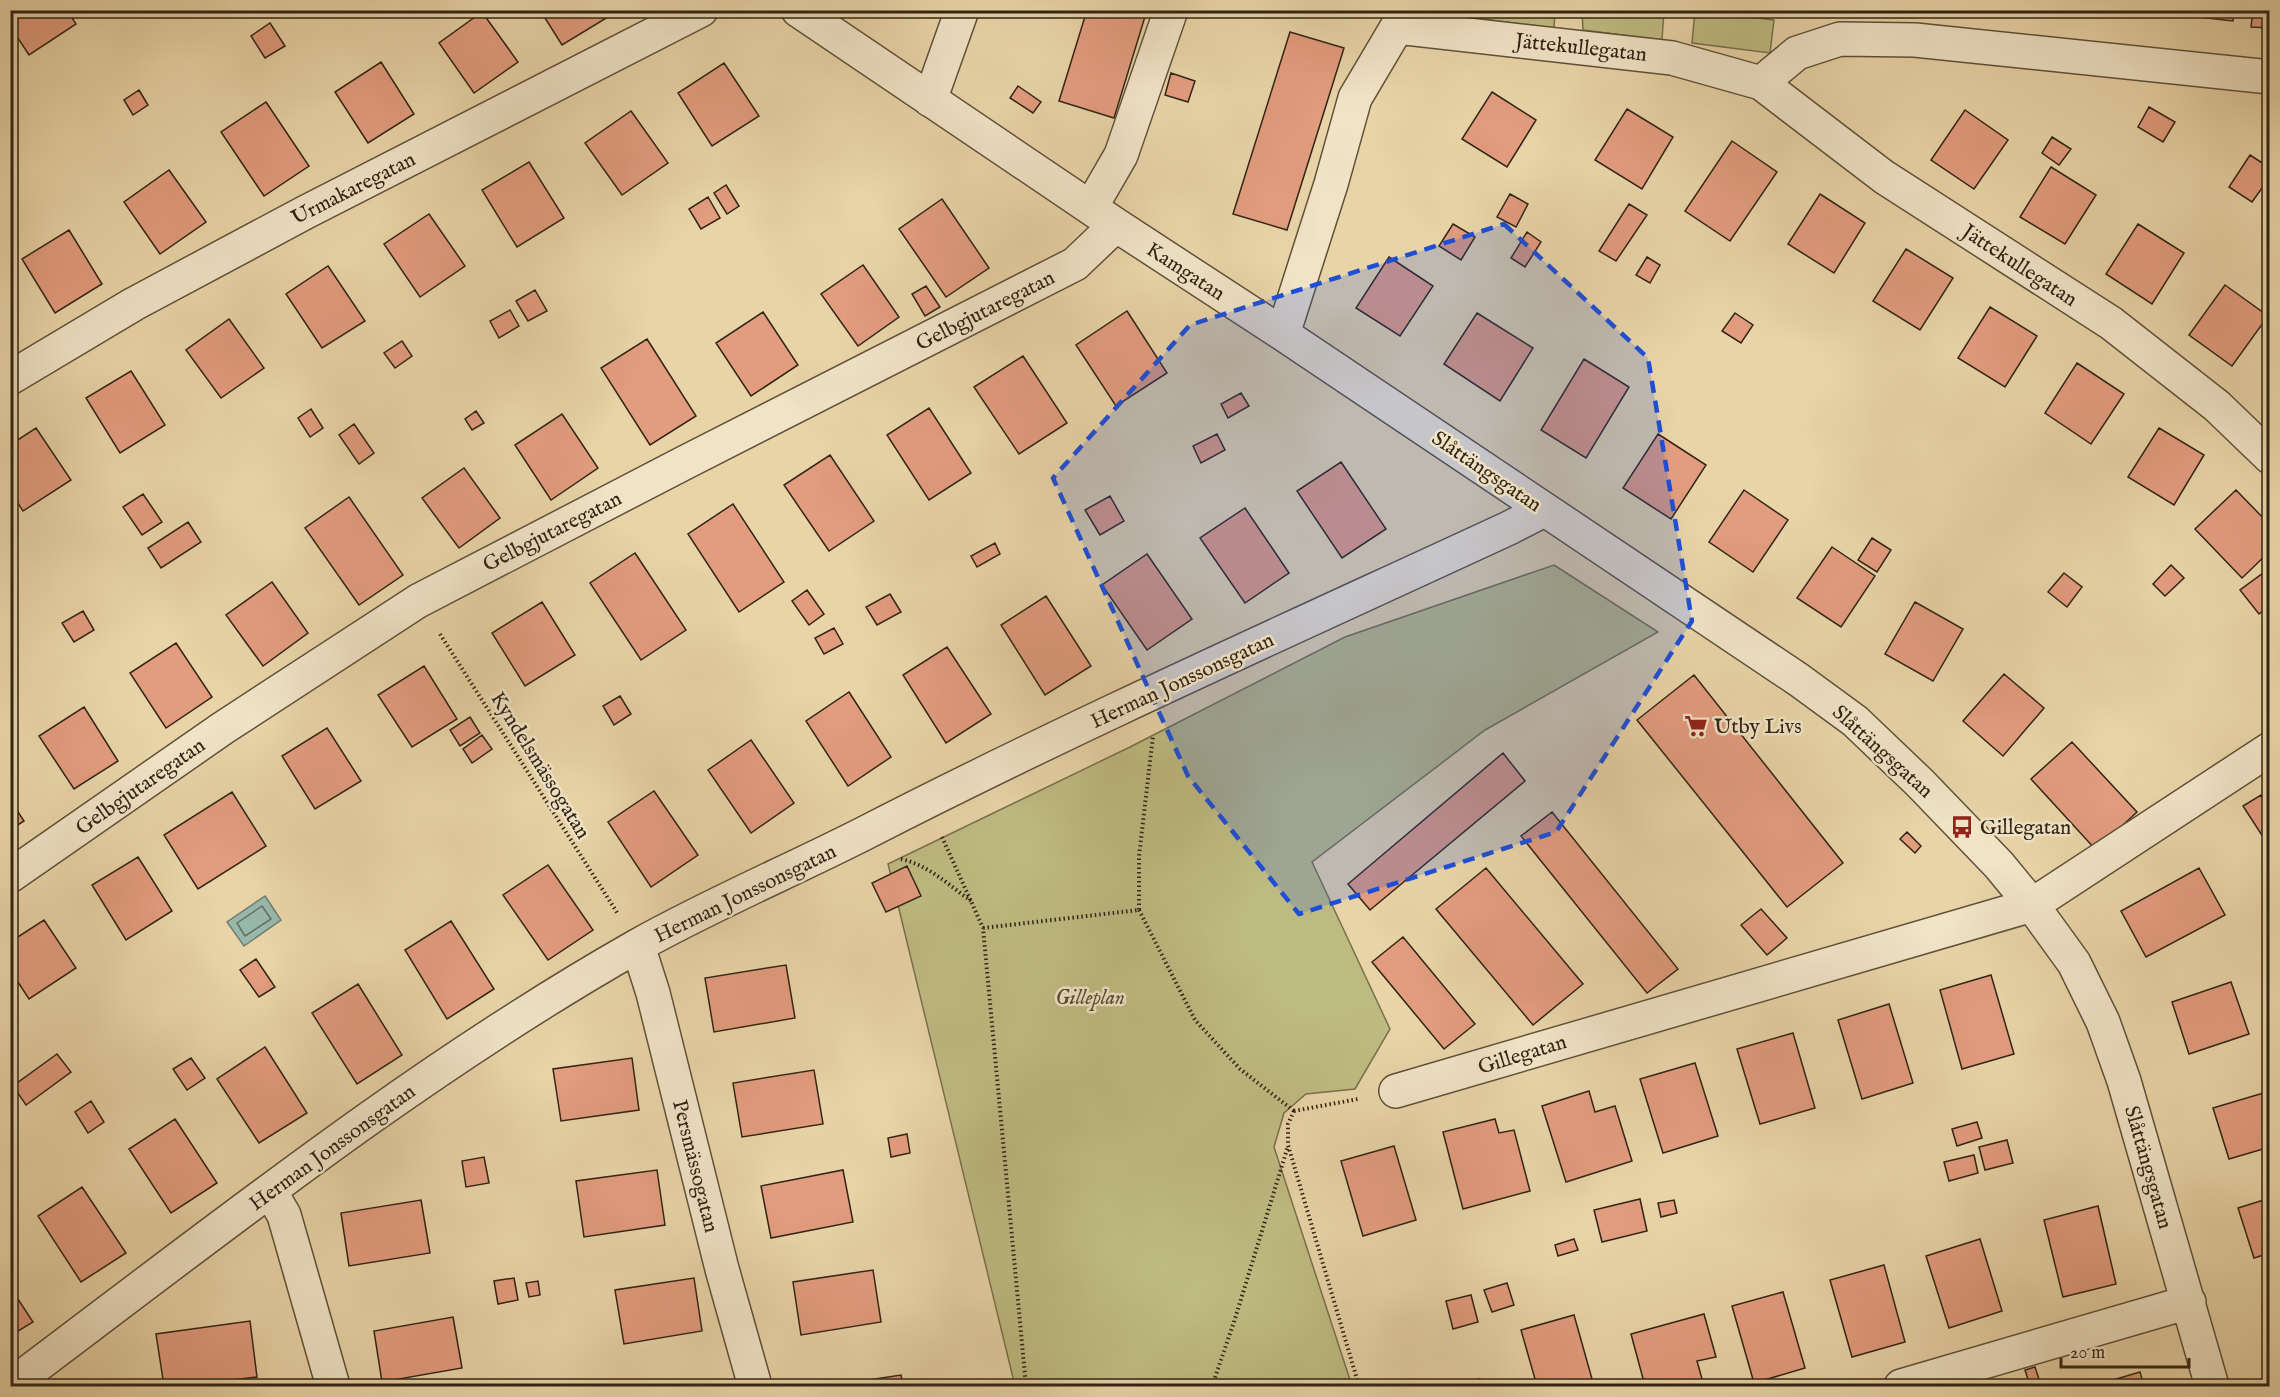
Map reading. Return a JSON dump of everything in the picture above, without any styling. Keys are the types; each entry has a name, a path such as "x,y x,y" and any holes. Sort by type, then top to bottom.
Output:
{"street":[{"name":"Urmakaregatan","path":"10,378 134,304 315,207 692,17 701,10"},
{"name":"Kamgatan","path":"798,10 1103,216 1283,333"},
{"path":"930,100 962,10"},
{"path":"1103,216 1121,155 1171,10"},
{"name":"Jättekullegatan","path":"1283,333 1331,184 1355,98 1387,19 1672,58 1761,83 1884,177 2110,323 2217,405 2270,458"},
{"path":"1761,83 1797,53 1840,39 1915,40 2270,77"},
{"name":"Gelbgjutaregatan","path":"10,876 223,728 418,601 1075,264 1103,216"},
{"name":"Slåttängsgatan","path":"1283,333 1799,680 1855,721 1920,783 1999,865 2032,905 2074,963 2103,1022 2124,1082 2212,1386"},
{"name":"Herman Jonssonsgatan","path":"10,1386 270,1191 452,1062 638,946 926,801 1544,510"},
{"name":"Gillegatan","path":"1396,1091 2032,905 2270,749"},
{"name":"Persmässogatan","path":"638,946 722,1269 755,1386"},
{"path":"270,1191 284,1215 333,1386"},
{"path":"1901,1386 2189,1302"}],"path":[{"name":"Kyndelsmässogatan","path":"418,601 638,946"},
{"path":"1146,696 1154,727 1139,856 1139,910 1195,1020 1240,1069 1294,1111 1396,1091"},
{"path":"926,801 983,928 1026,1386"},
{"path":"862,834 879,855 915,862 971,902"},
{"path":"983,928 1139,910"},
{"path":"1294,1111 1288,1124 1288,1145 1359,1386"},
{"path":"1212,1386 1288,1145"}],"highlighted area":[{"path":"1504,224 1648,358 1692,621 1556,832 1299,914 1188,776 1053,478 1190,325"}],"green space":[{"path":"1474,11 1555,11 1554,28 1473,18"},
{"path":"1582,11 1664,11 1662,40 1583,30"},
{"path":"1695,11 1774,20 1770,53 1692,43"},
{"name":"Gilleplan","path":"1554,565 1658,632 1485,730 1312,862 1390,1029 1355,1089 1306,1094 1284,1113 1274,1147 1352,1386 1015,1386 888,864 1130,747 1345,637"}],"water":[{"path":"265,896 281,920 244,946 227,922"}],"building":[{"path":"10,10 67,10 76,24 29,55 10,26"},
{"path":"540,10 603,10 608,17 562,45"},
{"path":"1087,10 1147,10 1114,118 1059,101"},
{"path":"2135,10 2234,10 2233,21"},
{"path":"2253,10 2270,10 2270,28 2251,27"},
{"path":"482,12 518,62 474,93 439,43"},
{"path":"270,23 285,46 265,58 251,36"},
{"path":"1290,32 1344,48 1287,230 1233,214"},
{"path":"381,62 414,114 368,143 335,92"},
{"path":"724,63 759,116 712,146 678,93"},
{"path":"1171,73 1195,81 1188,102 1165,95"},
{"path":"1018,86 1041,102 1033,113 1010,98"},
{"path":"139,90 148,105 133,115 124,100"},
{"path":"1492,92 1536,120 1507,167 1462,139"},
{"path":"266,102 309,166 264,196 221,132"},
{"path":"2149,107 2175,122 2163,142 2138,127"},
{"path":"1627,109 1673,137 1642,189 1595,160"},
{"path":"1965,110 2008,140 1974,189 1931,160"},
{"path":"631,111 668,163 622,195 585,143"},
{"path":"2052,137 2071,149 2059,165 2042,153"},
{"path":"1732,141 1777,172 1730,241 1685,211"},
{"path":"2250,155 2270,168 2270,177 2252,202 2229,187"},
{"path":"529,162 564,218 517,247 482,190"},
{"path":"2051,167 2096,195 2065,244 2020,217"},
{"path":"169,170 206,222 160,254 124,202"},
{"path":"726,185 739,206 727,214 714,193"},
{"path":"1510,194 1528,204 1516,227 1497,217"},
{"path":"1820,194 1865,223 1834,273 1788,244"},
{"path":"708,197 720,218 701,229 689,209"},
{"path":"942,199 989,268 946,297 899,229"},
{"path":"1629,204 1647,215 1616,261 1599,251"},
{"path":"429,214 465,266 420,297 384,244"},
{"path":"1453,224 1475,237 1461,260 1439,246"},
{"path":"2138,224 2184,253 2152,304 2106,274"},
{"path":"69,230 102,284 55,313 22,259"},
{"path":"1527,232 1541,242 1525,267 1511,258"},
{"path":"1906,249 1953,278 1920,330 1873,301"},
{"path":"1389,257 1433,286 1400,336 1356,308"},
{"path":"1647,257 1660,265 1650,283 1636,275"},
{"path":"863,265 899,317 858,346 821,294"},
{"path":"328,266 365,321 322,348 286,294"},
{"path":"2225,285 2268,316 2232,366 2189,335"},
{"path":"926,286 940,307 925,316 912,294"},
{"path":"535,290 547,311 528,321 516,301"},
{"path":"1990,307 2037,336 2005,387 1958,358"},
{"path":"510,310 519,326 499,338 490,321"},
{"path":"1127,311 1167,373 1116,406 1076,345"},
{"path":"763,312 798,365 751,396 716,343"},
{"path":"1477,313 1533,348 1500,401 1444,364"},
{"path":"1735,313 1753,325 1741,343 1722,331"},
{"path":"229,319 264,368 221,398 186,350"},
{"path":"647,339 696,416 650,445 601,368"},
{"path":"402,341 412,356 395,368 384,353"},
{"path":"1023,356 1067,423 1019,454 974,387"},
{"path":"1584,359 1629,387 1586,458 1541,430"},
{"path":"2077,363 2124,394 2091,444 2045,413"},
{"path":"131,371 165,425 120,453 86,398"},
{"path":"1241,393 1249,406 1228,418 1221,404"},
{"path":"929,408 971,473 929,500 887,435"},
{"path":"311,409 323,428 310,437 298,418"},
{"path":"476,411 484,423 472,430 465,419"},
{"path":"562,414 598,468 551,500 515,445"},
{"path":"354,424 374,453 359,464 339,435"},
{"path":"36,428 71,480 23,511 10,491 10,445"},
{"path":"2159,428 2204,455 2174,505 2128,477"},
{"path":"1217,434 1225,450 1201,463 1193,446"},
{"path":"1658,434 1706,465 1671,519 1623,488"},
{"path":"830,455 874,521 829,551 784,485"},
{"path":"1341,462 1386,529 1342,558 1297,491"},
{"path":"464,468 500,518 459,548 422,498"},
{"path":"1744,490 1788,520 1753,572 1709,542"},
{"path":"2236,490 2270,525 2270,551 2242,578 2195,529"},
{"path":"143,494 162,522 142,535 123,507"},
{"path":"1110,496 1124,521 1100,535 1085,510"},
{"path":"349,497 403,575 359,605 305,528"},
{"path":"733,504 784,582 739,612 688,534"},
{"path":"1245,508 1289,573 1245,603 1200,538"},
{"path":"188,522 201,542 161,568 148,548"},
{"path":"1872,538 1891,550 1877,572 1858,560"},
{"path":"995,543 1000,554 977,567 971,556"},
{"path":"1832,547 1875,576 1841,627 1797,598"},
{"path":"635,553 686,630 641,660 590,583"},
{"path":"1147,554 1192,619 1147,650 1102,585"},
{"path":"2171,565 2184,578 2165,596 2153,584"},
{"path":"2270,568 2270,605 2259,614 2240,590"},
{"path":"2064,573 2082,587 2067,607 2048,592"},
{"path":"272,582 308,633 263,666 226,615"},
{"path":"807,590 824,614 809,625 792,601"},
{"path":"890,594 901,612 877,625 866,607"},
{"path":"1046,596 1091,666 1045,695 1001,625"},
{"path":"542,602 575,655 525,686 492,633"},
{"path":"1915,602 1963,629 1933,681 1885,654"},
{"path":"83,611 94,630 74,642 62,623"},
{"path":"834,628 843,644 824,654 815,638"},
{"path":"176,643 212,697 166,728 130,673"},
{"path":"947,647 991,714 946,743 903,675"},
{"path":"424,666 457,719 412,747 378,695"},
{"path":"2004,674 2044,708 2003,756 1963,721"},
{"path":"1694,675 1843,863 1787,907 1637,720"},
{"path":"849,692 891,757 848,786 806,721"},
{"path":"620,696 631,714 614,725 603,706"},
{"path":"84,707 118,761 74,789 39,736"},
{"path":"470,717 480,733 460,746 450,730"},
{"path":"327,728 361,781 315,809 282,756"},
{"path":"482,735 492,749 472,763 463,749"},
{"path":"751,740 794,803 751,833 708,770"},
{"path":"2072,742 2137,812 2096,850 2031,779"},
{"path":"1503,753 1525,781 1370,910 1348,884"},
{"path":"654,791 698,855 651,887 608,822"},
{"path":"232,792 266,846 198,889 164,835"},
{"path":"2261,795 2270,809 2270,837 2265,840 2243,806"},
{"path":"10,800 24,821 10,830"},
{"path":"1552,812 1678,969 1647,993 1521,836"},
{"path":"1907,832 1921,846 1915,853 1900,839"},
{"path":"138,857 172,911 126,940 92,885"},
{"path":"548,865 593,930 548,960 503,895"},
{"path":"907,866 921,896 886,912 872,883"},
{"path":"1486,868 1583,984 1533,1025 1436,909"},
{"path":"2199,868 2225,915 2146,957 2121,911"},
{"path":"1761,909 1787,938 1767,955 1741,925"},
{"path":"44,920 76,968 29,999 10,970 10,942"},
{"path":"451,921 494,989 447,1019 405,950"},
{"path":"1403,937 1475,1024 1444,1049 1372,962"},
{"path":"256,959 275,987 259,997 240,970"},
{"path":"786,965 795,1018 714,1032 705,978"},
{"path":"1991,975 2014,1054 1962,1069 1940,990"},
{"path":"2231,982 2249,1034 2189,1054 2172,1002"},
{"path":"358,984 402,1055 357,1084 312,1013"},
{"path":"1889,1004 1913,1083 1862,1099 1838,1020"},
{"path":"1793,1033 1815,1108 1760,1124 1737,1049"},
{"path":"265,1047 307,1113 259,1143 217,1079"},
{"path":"57,1054 71,1072 26,1105 13,1086"},
{"path":"191,1058 205,1078 187,1090 173,1069"},
{"path":"632,1058 639,1110 561,1121 553,1069"},
{"path":"1695,1063 1718,1136 1663,1153 1640,1079"},
{"path":"814,1070 823,1124 742,1137 733,1083"},
{"path":"1589,1091 1595,1112 1615,1106 1632,1161 1566,1182 1542,1106"},
{"path":"2270,1091 2270,1147 2229,1159 2213,1108"},
{"path":"91,1101 104,1122 88,1133 75,1112"},
{"path":"175,1119 217,1183 171,1213 129,1149"},
{"path":"1495,1119 1499,1133 1514,1130 1530,1191 1463,1209 1443,1132"},
{"path":"1977,1122 1982,1138 1957,1146 1952,1129"},
{"path":"907,1134 910,1153 891,1157 888,1138"},
{"path":"2007,1140 2013,1163 1985,1170 1979,1147"},
{"path":"1394,1146 1416,1220 1363,1236 1341,1161"},
{"path":"1974,1155 1978,1173 1949,1181 1944,1162"},
{"path":"484,1157 489,1183 466,1187 462,1161"},
{"path":"657,1170 665,1225 584,1237 576,1181"},
{"path":"843,1170 853,1222 771,1238 761,1186"},
{"path":"82,1187 126,1253 81,1282 38,1216"},
{"path":"2270,1198 2270,1253 2254,1258 2238,1208"},
{"path":"1640,1199 1647,1231 1602,1242 1594,1210"},
{"path":"421,1200 430,1253 349,1266 341,1213"},
{"path":"1674,1200 1677,1213 1661,1217 1658,1203"},
{"path":"2098,1206 2116,1284 2063,1297 2044,1220"},
{"path":"1574,1239 1578,1250 1558,1256 1555,1245"},
{"path":"1980,1239 2002,1311 1949,1328 1926,1256"},
{"path":"1884,1265 1905,1342 1852,1357 1830,1280"},
{"path":"873,1270 881,1322 801,1335 793,1282"},
{"path":"514,1278 518,1300 498,1304 494,1281"},
{"path":"694,1278 702,1331 624,1344 615,1290"},
{"path":"538,1281 540,1295 529,1297 526,1283"},
{"path":"1507,1283 1514,1305 1492,1312 1484,1290"},
{"path":"10,1287 33,1322 10,1336"},
{"path":"1783,1292 1805,1368 1754,1383 1732,1306"},
{"path":"1471,1295 1478,1322 1453,1329 1446,1301"},
{"path":"2270,1304 2270,1329 2262,1306"},
{"path":"1704,1314 1716,1357 1697,1361 1704,1386 1645,1386 1631,1334"},
{"path":"1574,1315 1594,1386 1537,1386 1521,1330"},
{"path":"453,1317 462,1368 382,1382 374,1331"},
{"path":"250,1321 257,1377 186,1386 164,1386 156,1334"},
{"path":"2035,1367 2041,1385 2030,1386 2025,1370"},
{"path":"2140,1372 2144,1386 2093,1386"},
{"path":"901,1375 903,1386 828,1386"},
{"path":"1480,1379 1482,1386 1453,1386"},
{"path":"571,1380 572,1386 556,1386 555,1382"},
{"path":"722,1381 723,1386 677,1386"},
{"path":"544,1382 545,1386 524,1386 524,1384"}],"place":[{"name":"Utby Livs","path":"1696,726"},
{"name":"Gillegatan","path":"1962,827"}]}
